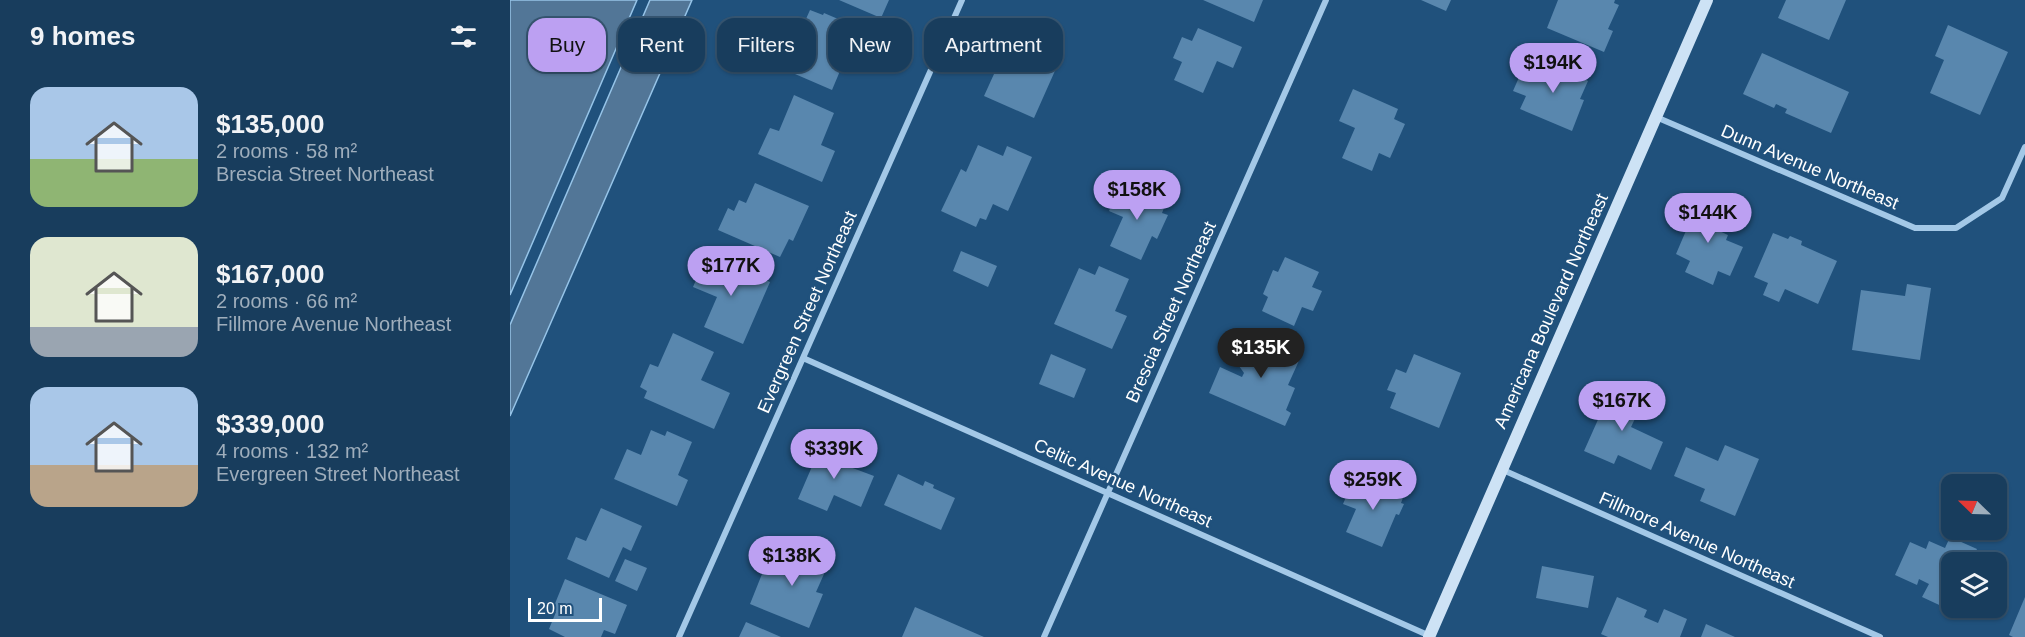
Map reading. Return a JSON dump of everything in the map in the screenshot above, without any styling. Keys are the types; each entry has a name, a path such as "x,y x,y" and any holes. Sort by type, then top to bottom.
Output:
{"street":[{"name":"Evergreen Street Northeast","path":"679,637 962,0"},
{"name":"Brescia Street Northeast","path":"1044,637 1326,0"},
{"name":"Americana Boulevard Northeast","path":"1429,637 1707,0"},
{"name":"Dunn Avenue Northeast","path":"1656,116 1915,228 1956,228 2002,198 2025,147"},
{"name":"Celtic Avenue Northeast","path":"803,358 1429,637"},
{"name":"Fillmore Avenue Northeast","path":"1502,470 1880,637"}],"water":[{"path":"510,0 637,0 629,18 618,18 618,44 510,295"},
{"path":"650,0 692,0 684,18 642,18"},
{"path":"619,72 660,72 510,416 510,325"}],"building":[{"path":"839,0 889,0 881,18"},
{"path":"1203,0 1263,0 1254,22"},
{"path":"1421,0 1451,0 1446,11"},
{"path":"1558,0 1615,0 1614,3 1619,5 1608,29 1613,31 1604,52 1547,28"},
{"path":"1786,0 1846,0 1829,40 1778,18"},
{"path":"810,10 836,18 828,18 828,72 840,72 832,90 795,74 796,72 816,72 816,18 806,18"},
{"path":"1948,25 2008,52 1980,115 1930,93 1944,60 1935,56"},
{"path":"1198,28 1242,47 1233,68 1217,61 1203,93 1174,80 1182,62 1173,58 1182,37 1192,41"},
{"path":"1762,53 1849,92 1831,133 1785,113 1787,109 1776,104 1774,108 1743,94"},
{"path":"1543,59 1586,76 1585,79 1588,81 1580,99 1584,100 1572,131 1520,109 1526,96 1513,91 1520,75 1534,80"},
{"path":"988,72 1054,72 1034,118 984,96 994,74"},
{"path":"1353,89 1398,109 1394,119 1405,124 1390,158 1379,153 1372,171 1342,158 1355,128 1339,121"},
{"path":"794,95 834,113 821,145 835,151 822,182 758,154 770,128 779,131"},
{"path":"978,145 1003,156 1007,146 1032,157 1008,211 993,204 986,220 980,218 976,227 941,211 961,169 966,172"},
{"path":"755,183 809,206 793,241 789,239 780,257 718,230 728,208 734,211 739,200 746,203"},
{"path":"1121,183 1166,203 1162,213 1168,215 1157,239 1152,236 1141,260 1110,246 1123,217 1109,211"},
{"path":"1700,198 1726,209 1717,230 1728,235 1726,240 1743,247 1730,276 1718,271 1713,285 1685,272 1690,261 1676,254"},
{"path":"1773,233 1802,241 1801,245 1837,261 1818,304 1785,289 1779,302 1763,295 1768,283 1754,277"},
{"path":"961,251 997,266 988,287 953,271"},
{"path":"707,254 770,282 743,344 704,327 717,297 693,287"},
{"path":"1285,257 1319,272 1312,287 1322,291 1313,311 1302,307 1294,326 1262,311 1268,297 1263,294 1273,270 1278,272"},
{"path":"1099,266 1129,279 1115,311 1127,316 1112,349 1054,324 1079,268 1095,275"},
{"path":"1907,284 1931,288 1920,360 1852,350 1861,290 1905,296"},
{"path":"1250,332 1302,354 1288,385 1295,388 1286,410 1291,413 1285,426 1209,393 1220,367 1242,377 1244,373 1239,366 1244,355 1251,352 1244,349 1245,345 1241,343 1246,333 1249,335"},
{"path":"673,333 714,352 701,380 730,393 714,429 644,398 647,391 640,387 650,364 658,367"},
{"path":"1051,354 1086,369 1074,398 1039,384"},
{"path":"1414,354 1461,373 1439,428 1390,408 1396,393 1387,390 1396,369 1406,373"},
{"path":"1613,386 1644,400 1631,427 1663,442 1651,470 1618,455 1614,464 1584,451"},
{"path":"651,430 665,436 667,431 692,442 678,475 688,480 677,506 614,479 627,449 641,455"},
{"path":"823,441 847,451 842,464 874,476 861,507 834,495 827,511 798,499"},
{"path":"1725,445 1759,459 1735,516 1700,501 1705,489 1674,476 1686,447 1718,461"},
{"path":"898,474 923,486 925,481 934,485 933,488 955,498 941,530 884,505"},
{"path":"1369,480 1404,495 1401,503 1404,504 1399,515 1396,514 1382,547 1346,532 1356,509 1343,504 1353,481 1366,487"},
{"path":"601,508 642,526 631,551 623,547 609,578 567,559 576,537 586,541"},
{"path":"1949,540 1957,540 1977,549 1976,552 1941,552 1941,606 1922,597 1929,584 1919,579 1917,585 1895,575 1910,542 1926,549 1929,541 1945,548"},
{"path":"790,543 822,556 817,570 824,574 816,592 823,594 809,628 750,604 764,569 777,575"},
{"path":"625,559 647,568 637,591 615,581"},
{"path":"1542,566 1594,576 1588,608 1536,598"},
{"path":"565,579 627,605 615,634 604,630 601,637 565,637 549,629 556,612 552,611"},
{"path":"1617,597 1647,610 1644,617 1658,623 1664,609 1687,619 1680,637 1608,637 1601,634"},
{"path":"2025,597 2025,637 2013,637 2009,635"},
{"path":"915,607 984,637 902,637"},
{"path":"746,622 781,637 739,637"},
{"path":"1706,624 1735,637 1701,637"}]}
